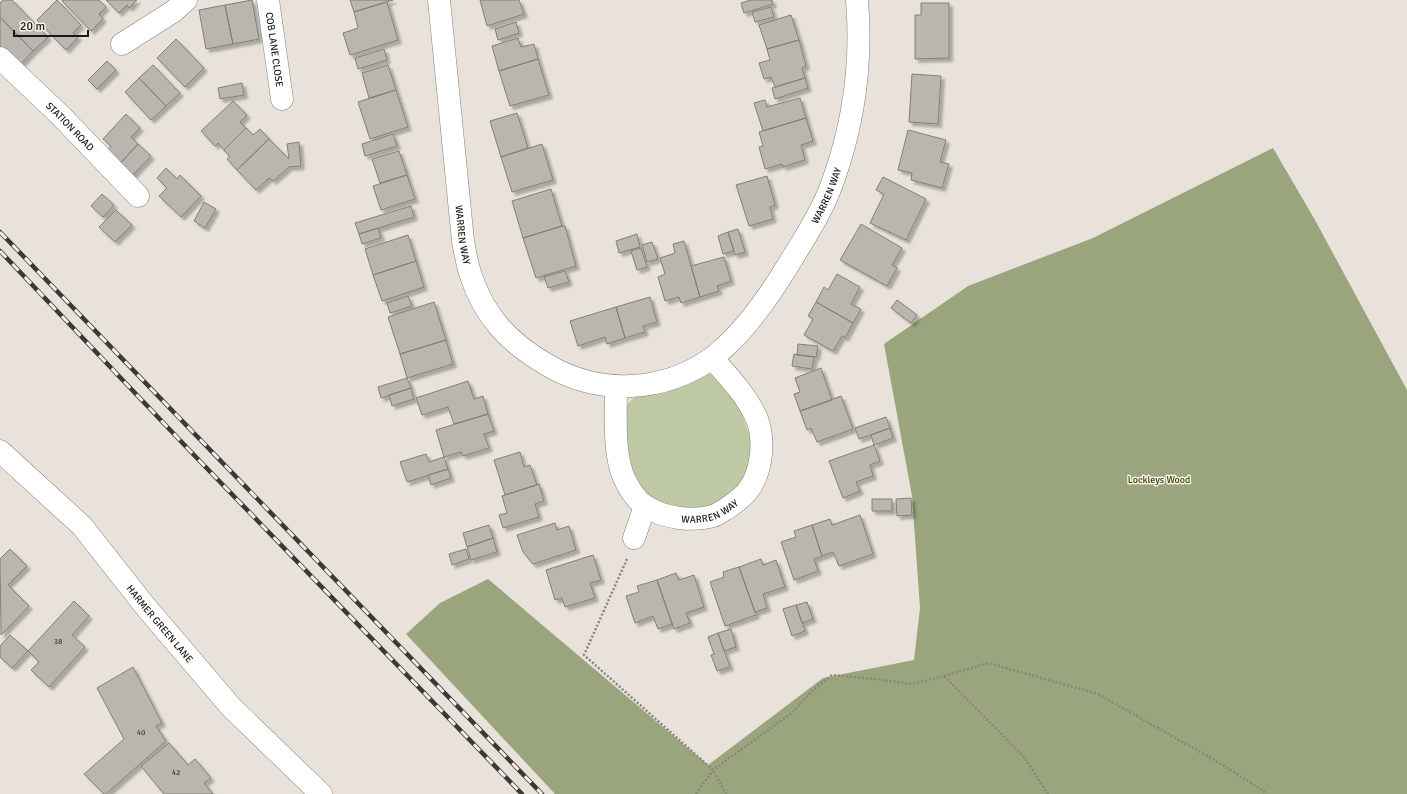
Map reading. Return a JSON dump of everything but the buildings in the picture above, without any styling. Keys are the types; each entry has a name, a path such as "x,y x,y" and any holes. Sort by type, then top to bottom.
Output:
{"street":[{"path":"122,44 174,11 186,0"},
{"name":"COB LANE CLOSE","path":"268,0 282,99"},
{"name":"WARREN WAY","path":"439,0 463,241 470,273 480,298 494,322 513,342 534,357 556,370 587,382 616,387 643,386 667,380 688,372 712,358 755,316 816,220 833,181 847,134 857,80 859,24 857,0"},
{"name":"STATION ROAD","path":"0,58 60,115 138,196"},
{"name":"WARREN WAY","path":"616,387 617,449 624,478 633,494 645,506 668,516 688,519 714,516 731,506 748,490 759,468 762,444 757,420 744,395 712,358"},
{"name":"HARMER GREEN LANE","path":"0,451 82,526 145,606 231,707 321,794"},
{"path":"634,538 645,506"}],"path":[{"path":"634,538 628,557 584,655 713,770 726,794"},
{"path":"696,794 713,770 793,712 813,690 832,675 912,684 988,663 1098,694 1216,761 1267,794"},
{"path":"944,676 1024,757 1048,794"}],"green space":[{"name":"Lockleys Wood","path":"1273,148 1315,220 1407,390 1407,794 555,794 406,634 440,603 488,579 708,765 823,678 914,660 920,608 912,496 884,344 968,286 1093,238"},
{"path":"705,373 713,375 737,402 752,444 750,465 740,484 725,499 711,507 689,511 673,508 654,499 642,489 629,470 625,408 636,396"}],"railway":[{"path":"0,232 542,794"},
{"path":"0,251 193,454 522,794"}]}
